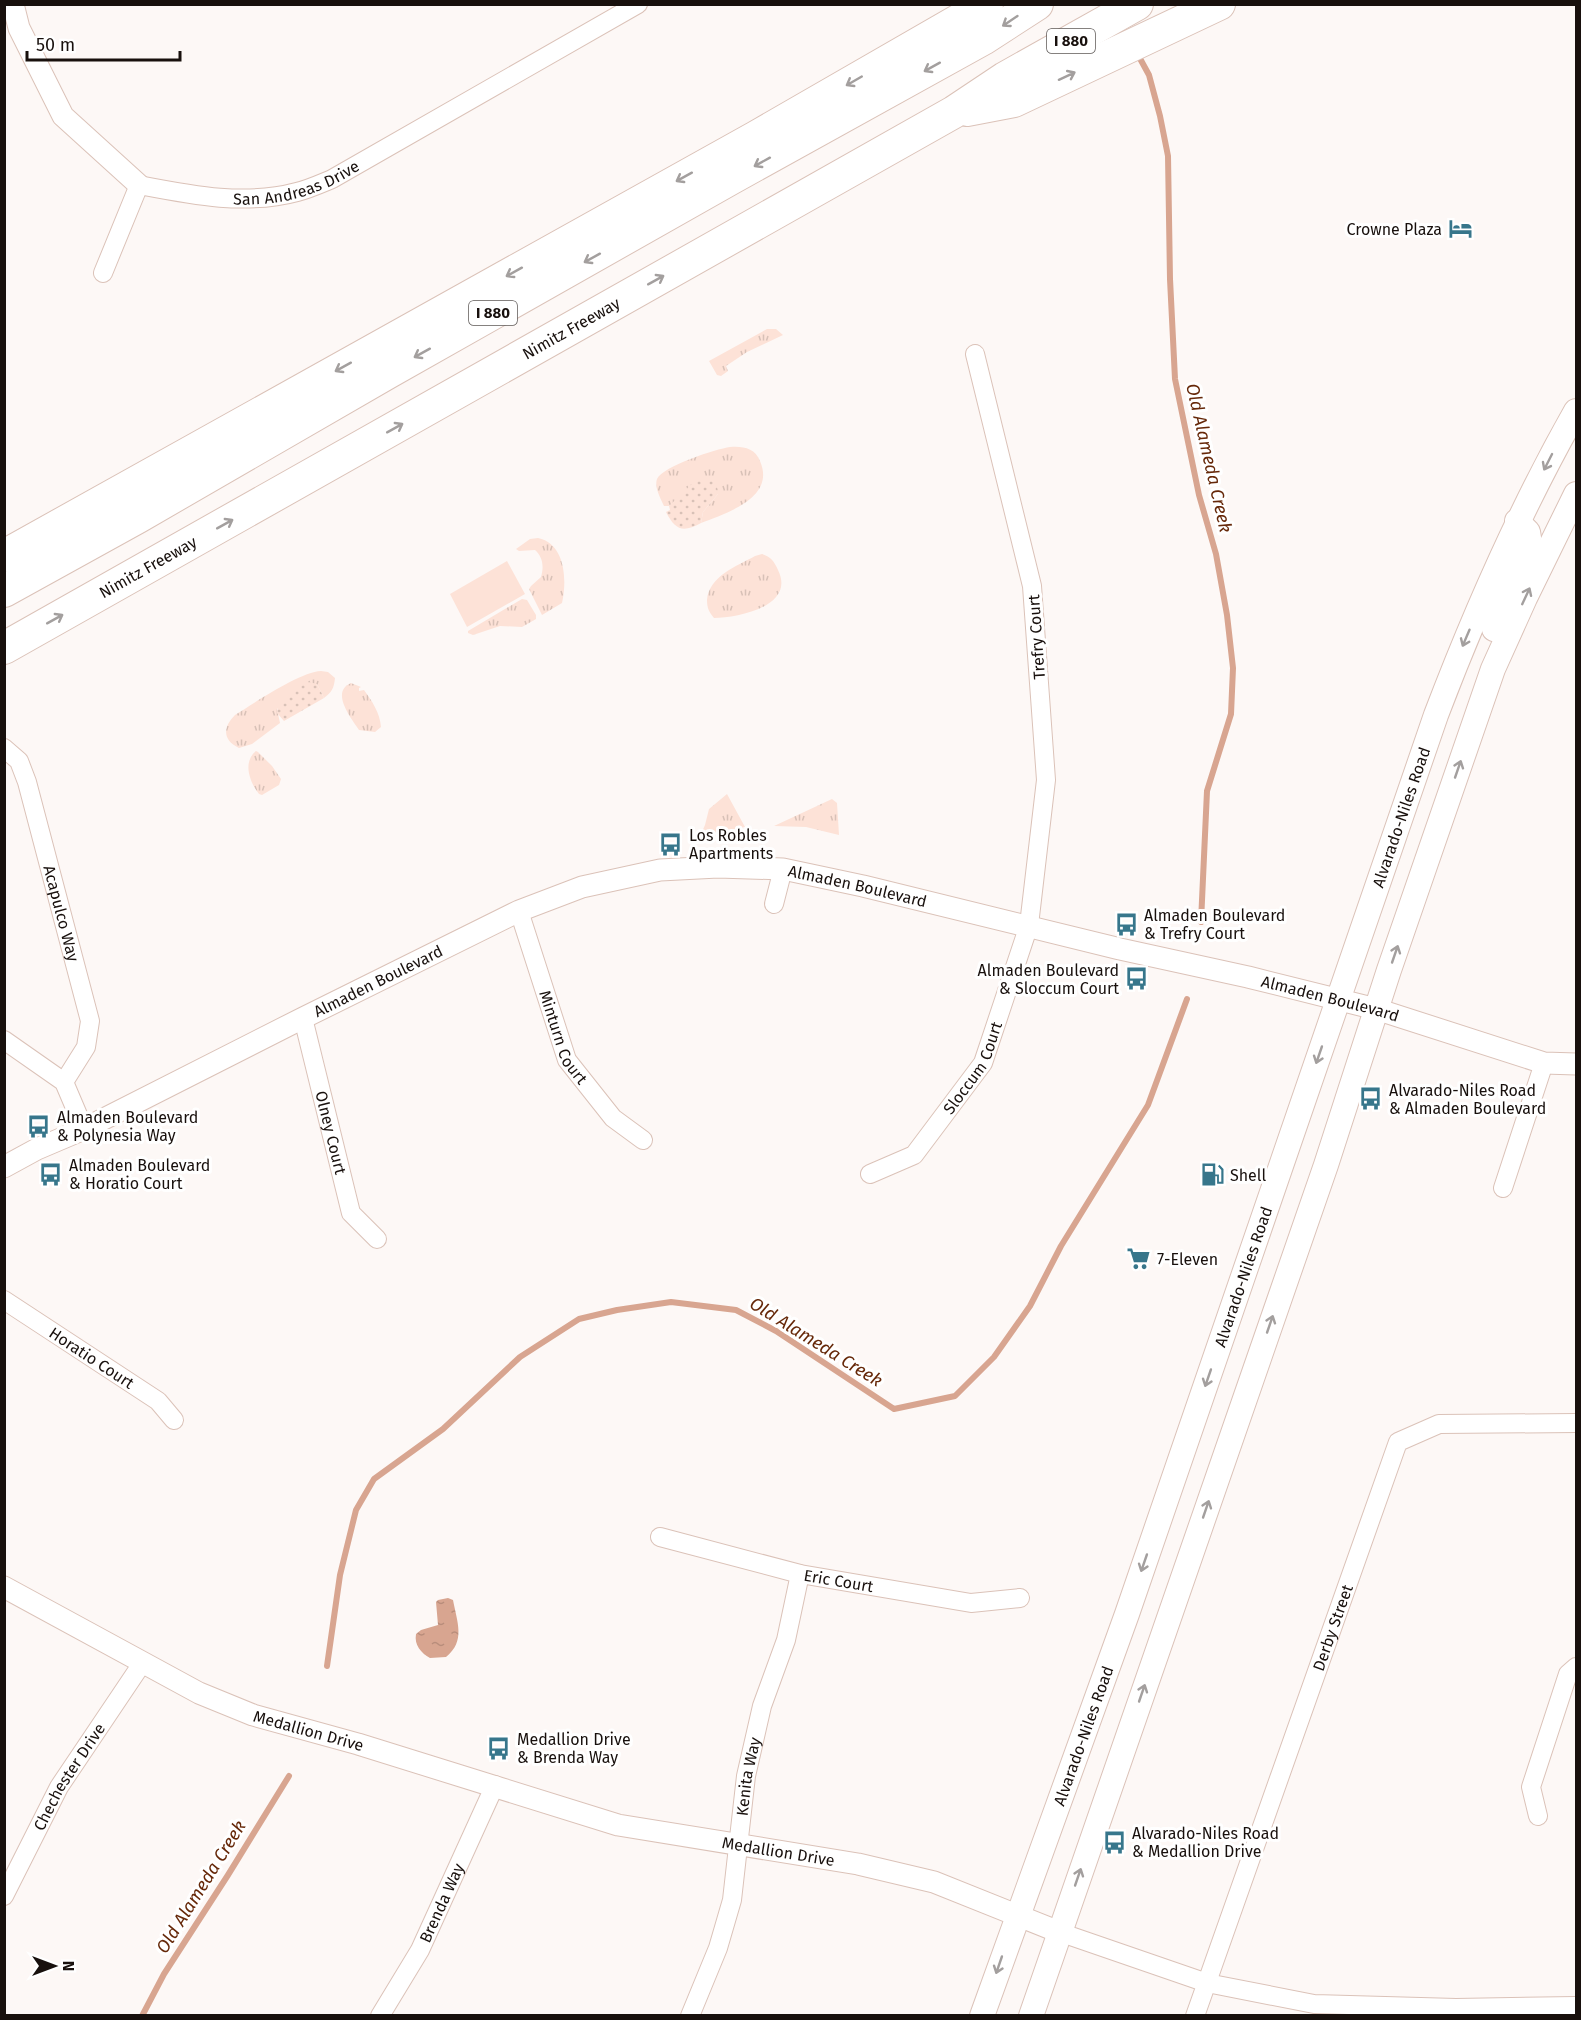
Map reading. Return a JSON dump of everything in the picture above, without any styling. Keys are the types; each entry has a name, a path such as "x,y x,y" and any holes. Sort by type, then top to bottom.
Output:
{"highway":[{"name":"I 880","path":"4,556 735,148 983,14 1037,4"},
{"name":"I 880","path":"1010,90 1137,4"},
{"path":"1010,90 1206,10"},
{"name":"I 880","path":"4,591 138,517 740,173 983,14"},
{"name":"Nimitz Freeway","path":"4,648 954,112 1010,90"}],"main road":[{"name":"Alvarado-Niles Road","path":"982,2016 1127,1614 1436,715 1461,649 1517,521 1576,411"},
{"path":"1030,2016 1326,1165 1376,1009 1493,669 1576,494"},
{"path":"1472,728 1467,709 1479,667 1529,538 1528,532 1517,521"}],"street":[{"path":"13,4 20,28 63,116 140,185 102,273"},
{"name":"San Andreas Drive","path":"140,185 200,197 255,198 296,192 332,179 638,4"},
{"name":"Trefry Court","path":"975,354 1032,586 1046,780 1029,926"},
{"name":"Acapulco Way","path":"4,748 19,761 27,782 90,1022 86,1047 64,1082"},
{"name":"Almaden Boulevard","path":"4,1167 519,911 582,887 660,870 718,867 783,869 1338,999 1544,1063 1576,1064"},
{"path":"774,904 783,869"},
{"name":"Minturn Court","path":"519,911 567,1060 613,1118 643,1140"},
{"name":"Sloccum Court","path":"870,1174 914,1155 983,1063 1029,926"},
{"name":"Olney Court","path":"303,1018 351,1213 377,1239"},
{"path":"4,1040 64,1082 84,1129"},
{"path":"1503,1188 1544,1063"},
{"name":"Horatio Court","path":"4,1300 158,1401 174,1420"},
{"name":"Derby Street","path":"1195,2016 1398,1442 1439,1424 1576,1422"},
{"name":"Eric Court","path":"660,1537 800,1574 971,1603 1020,1598"},
{"name":"Kenita Way","path":"690,2016 718,1948 732,1900 746,1776 762,1706 786,1640 800,1574"},
{"name":"Medallion Drive","path":"4,1587 199,1693 253,1715 495,1785 618,1825 858,1864 933,1882 1059,1932 1207,1983 1314,2004 1456,2012 1576,2006"},
{"name":"Chechester Drive","path":"4,1896 59,1787 143,1662"},
{"path":"1538,1816 1531,1787 1568,1674 1576,1667"},
{"name":"Brenda Way","path":"380,2016 420,1950 495,1785"}],"green space":[{"path":"767,329 776,329 783,335 747,352 726,366 728,371 721,376 717,375 709,361"},
{"path":"730,447 748,449 758,457 763,474 761,485 755,494 735,509 701,523 703,512 718,494 677,500 669,506 664,506 656,486 661,474 690,459"},
{"path":"697,479 715,483 718,494 703,512 701,523 689,528 680,528 673,523 666,512 670,510 669,506"},
{"path":"538,538 554,548 559,555 564,574 562,603 542,615 529,589 541,577 543,566 541,559 535,550 519,551 516,549 530,539"},
{"path":"762,554 772,560 778,570 781,582 779,593 762,608 737,616 714,618 707,603 713,584 732,568"},
{"path":"507,561 525,594 467,627 450,594"},
{"path":"522,599 527,600 536,619 522,627 500,626 473,635 468,633 468,631"},
{"path":"321,671 328,672 335,678 329,694 324,698 317,684 277,709 280,723 252,744 239,748 233,745 226,733 228,724 235,715 290,682"},
{"path":"309,682 317,684 324,698 284,721 277,713 280,702 288,694"},
{"path":"351,683 361,687 359,691 364,690 375,707 381,727 375,732 359,730 347,712 342,692"},
{"path":"256,751 272,766 281,779 279,785 262,795 259,794 250,778 248,767"},
{"path":"727,794 745,827 700,836 709,809"},
{"path":"832,799 837,803 839,835 806,827 774,826"}],"water":[{"path":"448,1598 453,1600 458,1623 458,1638 452,1651 446,1657 430,1658 419,1648 416,1634 421,1630 438,1625 436,1602"}],"waterway":[{"name":"Old Alameda Creek","path":"1137,53 1149,75 1168,156 1170,279 1175,379 1199,495 1216,554 1227,615 1233,668 1231,714 1207,791 1201,922"},
{"name":"Old Alameda Creek","path":"327,1666 340,1575 356,1510 374,1479 443,1429 520,1357 579,1319 617,1310 671,1302 736,1310 776,1331 894,1409 955,1396 994,1357 1030,1306 1061,1246 1148,1105 1187,999"},
{"name":"Old Alameda Creek","path":"142,2016 164,1974 289,1776"}],"place":[{"name":"Crowne Plaza","path":"1460,229"},
{"name":"Los Robles Apartments","path":"671,844"},
{"name":"Almaden Boulevard & Trefry Court","path":"1126,924"},
{"name":"Almaden Boulevard & Sloccum Court","path":"1137,979"},
{"name":"Alvarado-Niles Road & Almaden Boulevard","path":"1371,1099"},
{"name":"Almaden Boulevard & Polynesia Way","path":"39,1126"},
{"name":"Almaden Boulevard & Horatio Court","path":"51,1174"},
{"name":"Shell","path":"1212,1175"},
{"name":"7-Eleven","path":"1139,1259"},
{"name":"Medallion Drive & Brenda Way","path":"499,1748"},
{"name":"Alvarado-Niles Road & Medallion Drive","path":"1114,1842"}]}
